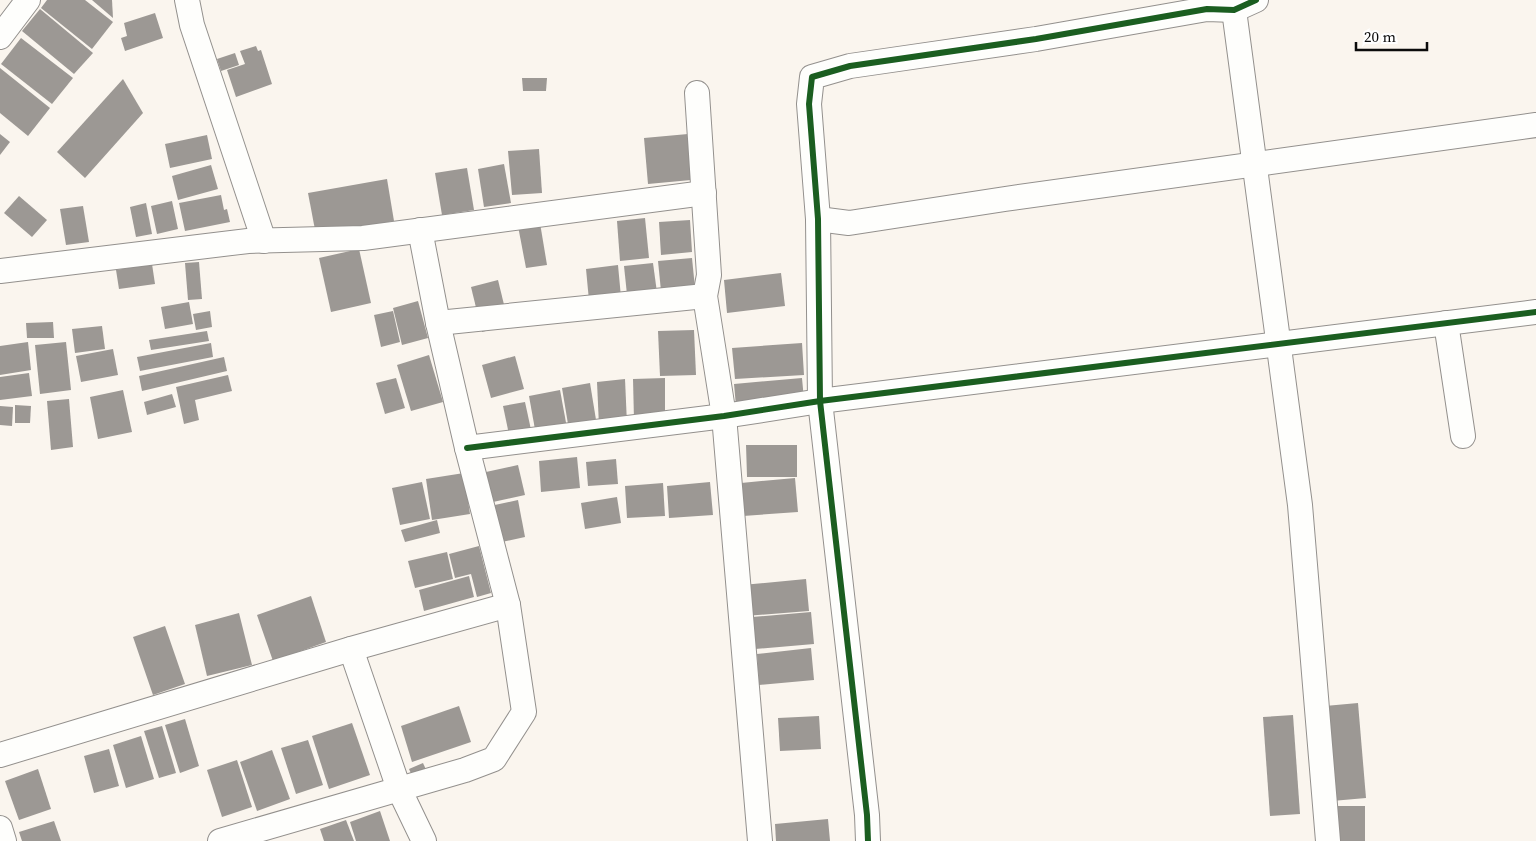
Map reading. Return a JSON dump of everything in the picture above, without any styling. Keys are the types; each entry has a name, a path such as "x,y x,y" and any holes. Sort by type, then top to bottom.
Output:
{"street":[{"path":"0,37 28,0"},
{"path":"187,0 192,25 264,241"},
{"path":"868,841 867,815 820,402 818,219 809,104 812,77 850,66 1036,39 1207,9 1234,10 1256,0"},
{"path":"1234,10 1300,505 1328,841"},
{"path":"697,93 709,275 705,296 724,416 760,841"},
{"path":"818,219 849,223 1005,199 1536,125"},
{"path":"0,271 238,242 363,238 704,193"},
{"path":"220,841 465,770 494,759 524,712 508,605 467,448 438,323 420,230"},
{"path":"438,323 705,296"},
{"path":"467,448 1536,312"},
{"path":"1446,323 1463,436"},
{"path":"0,755 350,649 508,605"},
{"path":"350,649 399,788 424,841"},
{"path":"0,828 4,841"}],"building":[{"path":"47,0 85,0 113,22 92,49 41,8"},
{"path":"92,0 112,0 113,18"},
{"path":"40,9 93,53 74,74 22,31"},
{"path":"155,13 163,38 125,51 121,38 127,36 124,23"},
{"path":"21,38 73,78 52,104 1,64"},
{"path":"256,46 258,51 261,50 272,84 236,97 227,70 245,64 240,51"},
{"path":"235,53 239,65 221,71 217,59"},
{"path":"0,68 50,108 28,136 0,113"},
{"path":"522,78 547,78 546,91 523,91"},
{"path":"123,79 143,113 85,178 57,152"},
{"path":"0,134 10,142 0,155"},
{"path":"688,134 691,180 648,184 644,138"},
{"path":"207,135 212,159 170,168 165,144"},
{"path":"539,149 542,193 512,195 508,151"},
{"path":"504,164 511,203 484,207 478,169"},
{"path":"211,165 218,189 178,200 172,176"},
{"path":"467,168 474,210 442,215 435,173"},
{"path":"387,179 394,221 316,235 308,193"},
{"path":"221,195 224,210 227,209 230,222 185,231 179,203"},
{"path":"19,196 47,220 32,237 4,213"},
{"path":"172,201 178,229 157,234 151,206"},
{"path":"146,203 152,234 136,237 130,207"},
{"path":"83,206 89,242 66,245 60,209"},
{"path":"645,218 649,258 620,261 617,221"},
{"path":"690,220 692,252 661,255 659,222"},
{"path":"540,223 547,265 526,268 518,226"},
{"path":"359,249 371,303 331,312 319,258"},
{"path":"692,258 696,298 662,301 658,261"},
{"path":"199,262 202,299 188,300 185,263"},
{"path":"653,263 658,300 628,304 624,266"},
{"path":"152,264 155,284 119,289 116,270"},
{"path":"618,265 622,308 590,311 586,269"},
{"path":"781,273 785,306 727,313 724,280"},
{"path":"498,280 509,325 482,332 471,287"},
{"path":"418,301 428,338 402,345 393,308"},
{"path":"189,302 193,324 165,329 161,307"},
{"path":"210,311 212,327 196,330 193,314"},
{"path":"393,311 400,342 381,347 374,315"},
{"path":"53,322 54,338 27,338 26,323"},
{"path":"102,326 105,349 75,353 72,329"},
{"path":"694,330 696,375 660,376 658,331"},
{"path":"207,331 209,341 151,350 149,340"},
{"path":"28,342 31,370 0,375 0,346"},
{"path":"66,342 71,390 40,394 35,345"},
{"path":"211,343 213,357 140,371 137,357"},
{"path":"802,343 804,375 735,379 732,348"},
{"path":"113,349 118,375 81,382 76,356"},
{"path":"429,355 443,402 411,411 397,365"},
{"path":"515,356 524,389 491,398 482,365"},
{"path":"224,357 227,371 142,391 139,376"},
{"path":"29,373 32,396 0,400 0,377"},
{"path":"228,375 232,391 195,400 199,420 184,424 176,387"},
{"path":"396,378 405,408 385,414 376,383"},
{"path":"665,378 665,419 634,420 633,379"},
{"path":"802,378 805,411 737,417 734,384"},
{"path":"625,379 627,424 599,426 597,382"},
{"path":"590,383 597,426 569,430 562,388"},
{"path":"123,390 132,432 98,439 90,397"},
{"path":"560,390 567,428 536,435 529,396"},
{"path":"172,394 176,407 147,415 144,402"},
{"path":"69,399 73,447 51,450 47,401"},
{"path":"525,402 533,439 511,444 503,406"},
{"path":"15,405 31,406 30,423 15,423"},
{"path":"0,406 13,407 12,426 0,425"},
{"path":"746,445 797,445 797,477 747,477"},
{"path":"577,457 580,488 541,492 539,461"},
{"path":"616,459 618,484 588,486 586,462"},
{"path":"518,465 525,495 493,502 486,472"},
{"path":"464,473 470,514 432,520 426,479"},
{"path":"795,478 798,512 743,516 741,483"},
{"path":"422,482 430,519 400,525 392,488"},
{"path":"710,482 713,515 669,518 667,486"},
{"path":"663,483 665,516 627,518 625,486"},
{"path":"617,497 621,523 585,529 581,503"},
{"path":"518,500 525,537 497,543 490,506"},
{"path":"437,520 440,533 405,542 401,530"},
{"path":"479,546 491,593 477,597 471,574 455,578 449,554"},
{"path":"447,552 453,579 415,588 408,561"},
{"path":"469,576 474,597 424,611 419,590"},
{"path":"806,579 809,611 745,616 742,585"},
{"path":"311,596 326,642 273,661 257,615"},
{"path":"811,612 814,644 755,649 752,617"},
{"path":"239,613 252,665 207,676 195,625"},
{"path":"165,626 185,684 153,695 133,637"},
{"path":"811,648 814,680 759,685 757,654"},
{"path":"1358,703 1366,798 1332,801 1325,706"},
{"path":"459,706 471,742 412,762 401,726"},
{"path":"1293,715 1300,814 1270,816 1263,717"},
{"path":"819,716 821,749 780,751 778,718"},
{"path":"185,719 199,766 180,773 165,725"},
{"path":"352,723 370,775 329,789 312,736"},
{"path":"162,726 176,773 159,778 144,731"},
{"path":"141,736 154,779 126,788 113,745"},
{"path":"308,740 323,785 296,794 281,748"},
{"path":"109,749 119,786 94,793 84,756"},
{"path":"272,750 290,799 257,811 240,762"},
{"path":"237,760 252,807 222,817 207,770"},
{"path":"423,763 432,783 418,789 409,769"},
{"path":"38,769 51,809 19,820 5,781"},
{"path":"1331,806 1365,806 1365,841 1331,841"},
{"path":"380,811 390,841 356,841 350,822"},
{"path":"828,819 830,841 776,841 775,824"},
{"path":"346,820 354,841 324,841 320,829"},
{"path":"54,821 61,841 22,841 19,832"}],"cycle path":[{"path":"868,841 867,815 820,401 818,219 809,104 812,77 850,66 1036,39 1207,9 1234,10 1256,0"},
{"path":"467,448 724,416 820,401 1536,312"}]}
